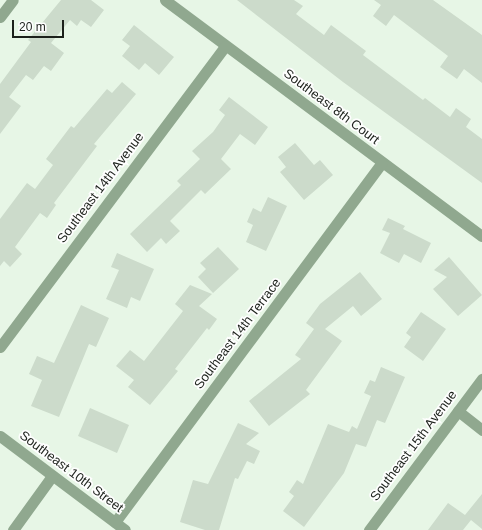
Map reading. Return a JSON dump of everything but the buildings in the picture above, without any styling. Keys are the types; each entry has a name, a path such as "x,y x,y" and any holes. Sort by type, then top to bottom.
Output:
{"street":[{"path":"0,17 13,0"},
{"name":"Southeast 8th Court","path":"164,0 482,236"},
{"name":"Southeast 14th Avenue","path":"0,347 225,46"},
{"name":"Southeast 14th Terrace","path":"115,522 382,163"},
{"name":"Southeast 15th Avenue","path":"369,530 482,379"},
{"path":"458,412 482,430"},
{"name":"Southeast 10th Street","path":"0,436 126,530"},
{"path":"13,530 52,476"}]}
